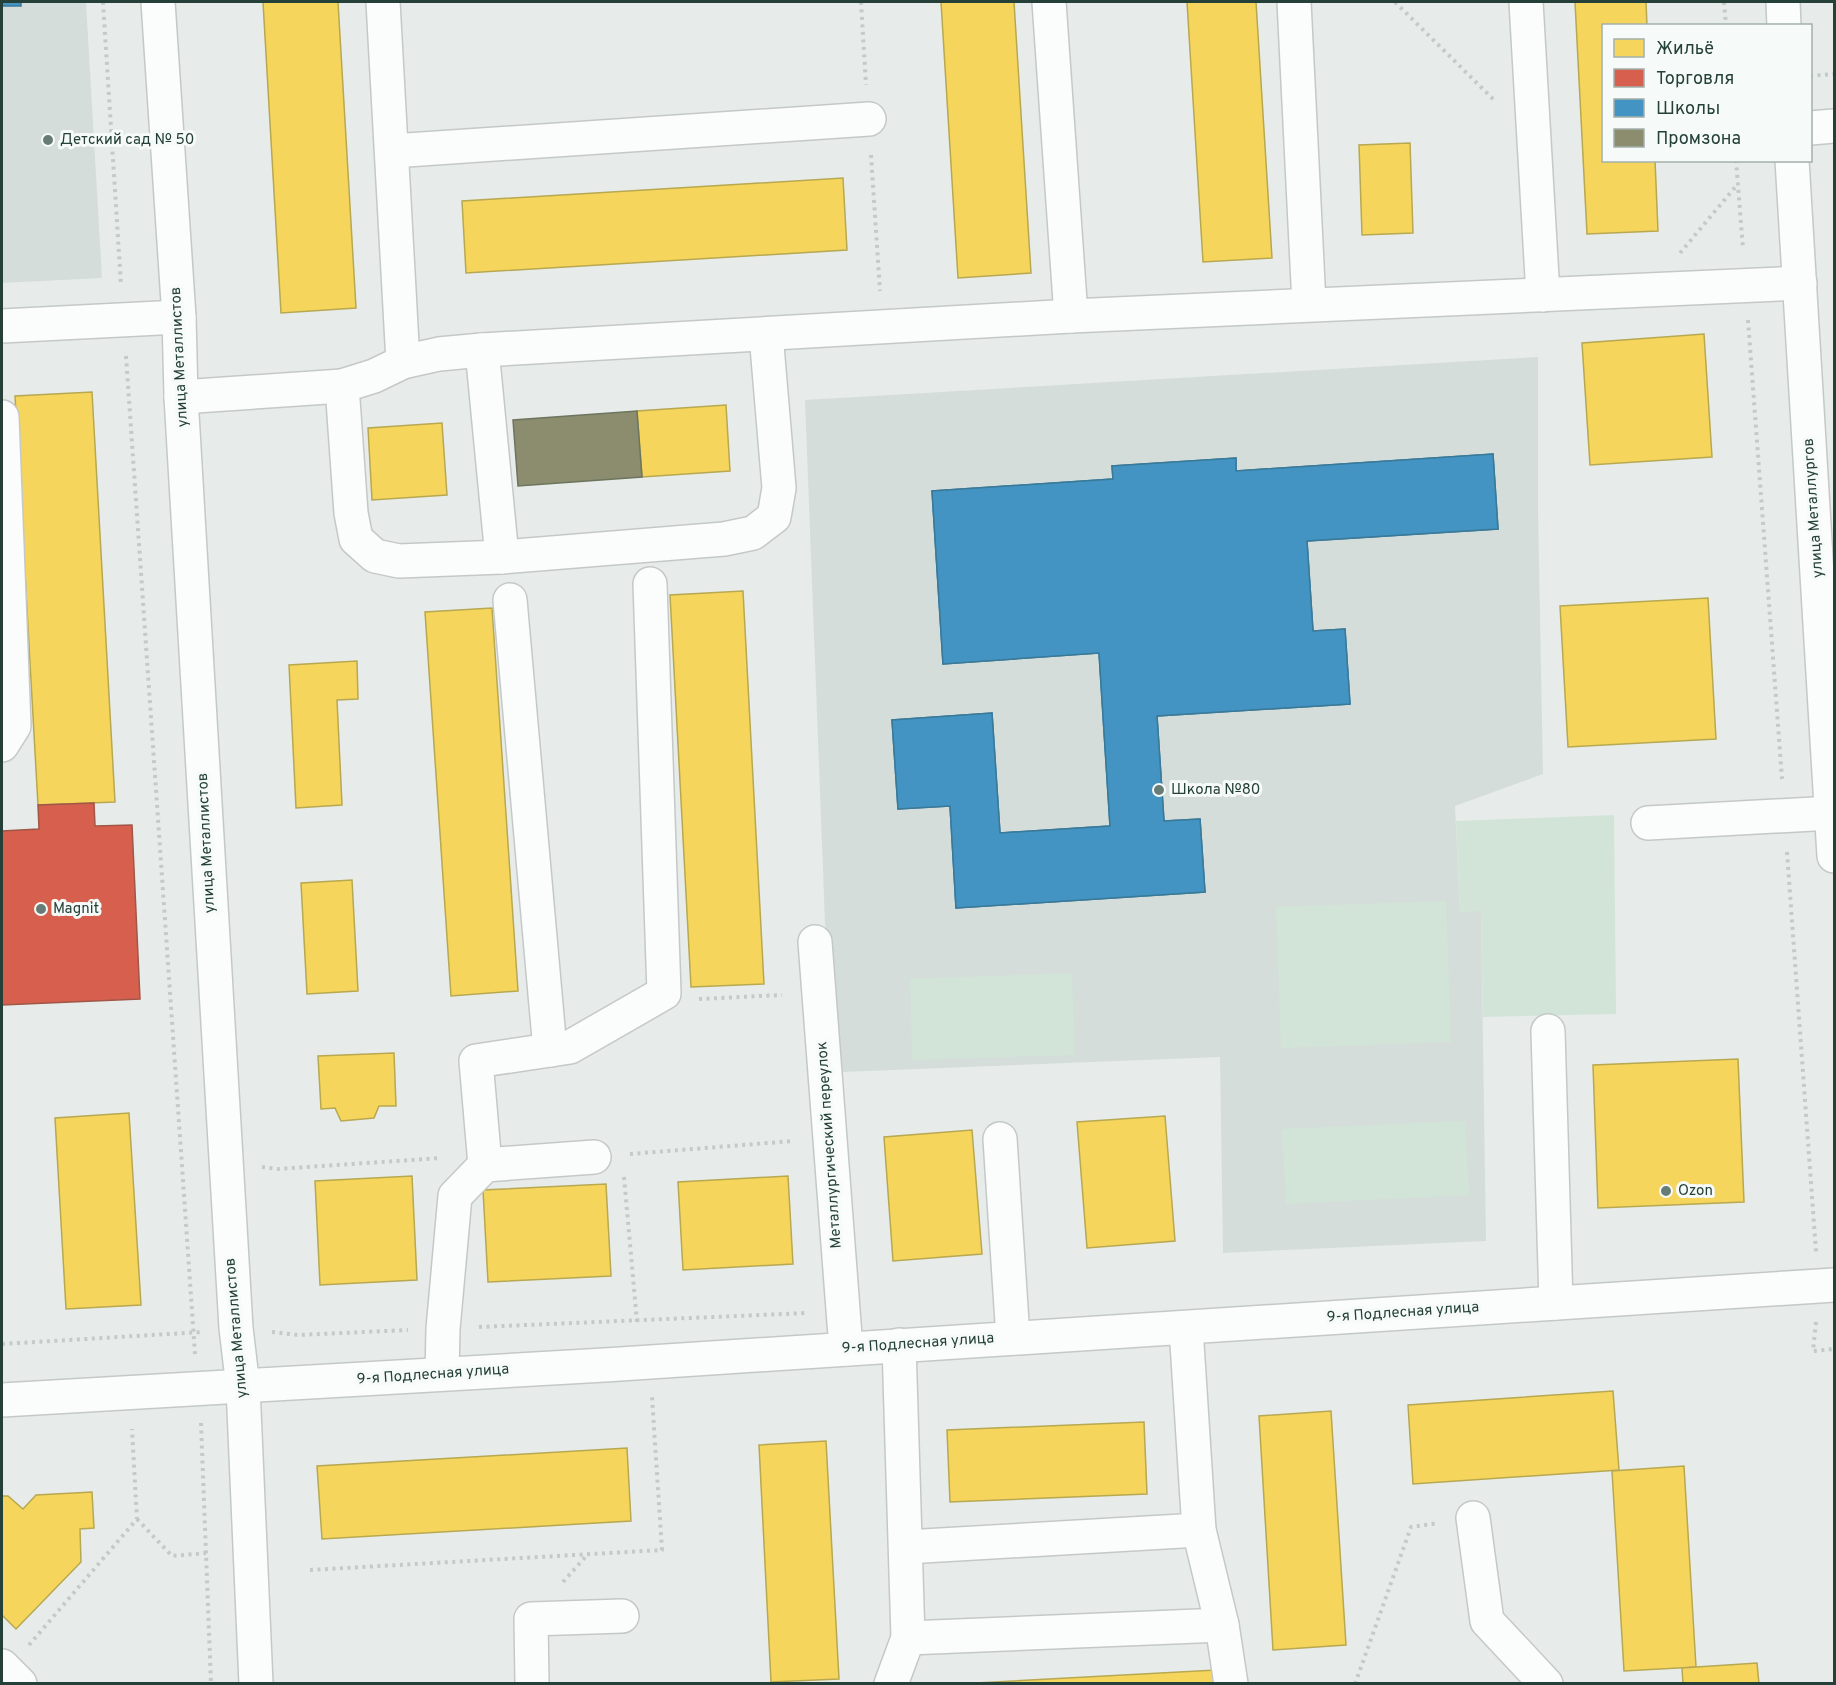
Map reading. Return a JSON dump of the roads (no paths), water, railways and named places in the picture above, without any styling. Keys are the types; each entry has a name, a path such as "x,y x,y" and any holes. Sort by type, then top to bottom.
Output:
{"street":[{"name":"улица Металлистов","path":"158,2 179,317 181,397 236,1328 243,1387 256,1683"},
{"path":"383,2 403,362"},
{"path":"1049,2 1071,316"},
{"path":"1294,2 1309,304"},
{"path":"1526,2 1544,296"},
{"path":"1783,2 1784,24"},
{"path":"392,151 869,119"},
{"path":"1812,128 1834,126"},
{"name":"улица Металлургов","path":"1792,162 1834,856"},
{"path":"181,397 342,386 374,376 403,362 439,354 482,350 1071,316 1800,283"},
{"path":"2,326 179,317"},
{"path":"342,386 351,513 356,539 375,556 399,561 502,557 724,539 753,533 774,517 779,488 766,334"},
{"path":"482,350 502,557"},
{"path":"2,417 14,726 2,745"},
{"path":"442,1374 443,1329 455,1196 484,1160 476,1061 570,1047 663,993 650,584"},
{"path":"510,600 550,1050"},
{"path":"1648,823 1832,813"},
{"name":"Металлургический переулок","path":"815,942 846,1348"},
{"path":"1548,1030 1556,1303"},
{"path":"1000,1139 1013,1338"},
{"path":"484,1160 608,1156"},
{"name":"9-я Подлесная улица","path":"2,1400 199,1404 243,1387 1827,1286"},
{"path":"1186,1328 1199,1530 1222,1625 1231,1683"},
{"path":"891,1683 908,1638 899,1345"},
{"path":"1473,1518 1487,1621 1546,1683"},
{"path":"906,1547 1199,1530"},
{"path":"532,1683 531,1619 622,1616"},
{"path":"908,1638 1222,1625"}],"place":[{"name":"Детский сад № 50","path":"48,140"},
{"name":"Школа №80","path":"1159,790"},
{"name":"Magnit","path":"41,909"},
{"name":"Ozon","path":"1666,1191"}]}
